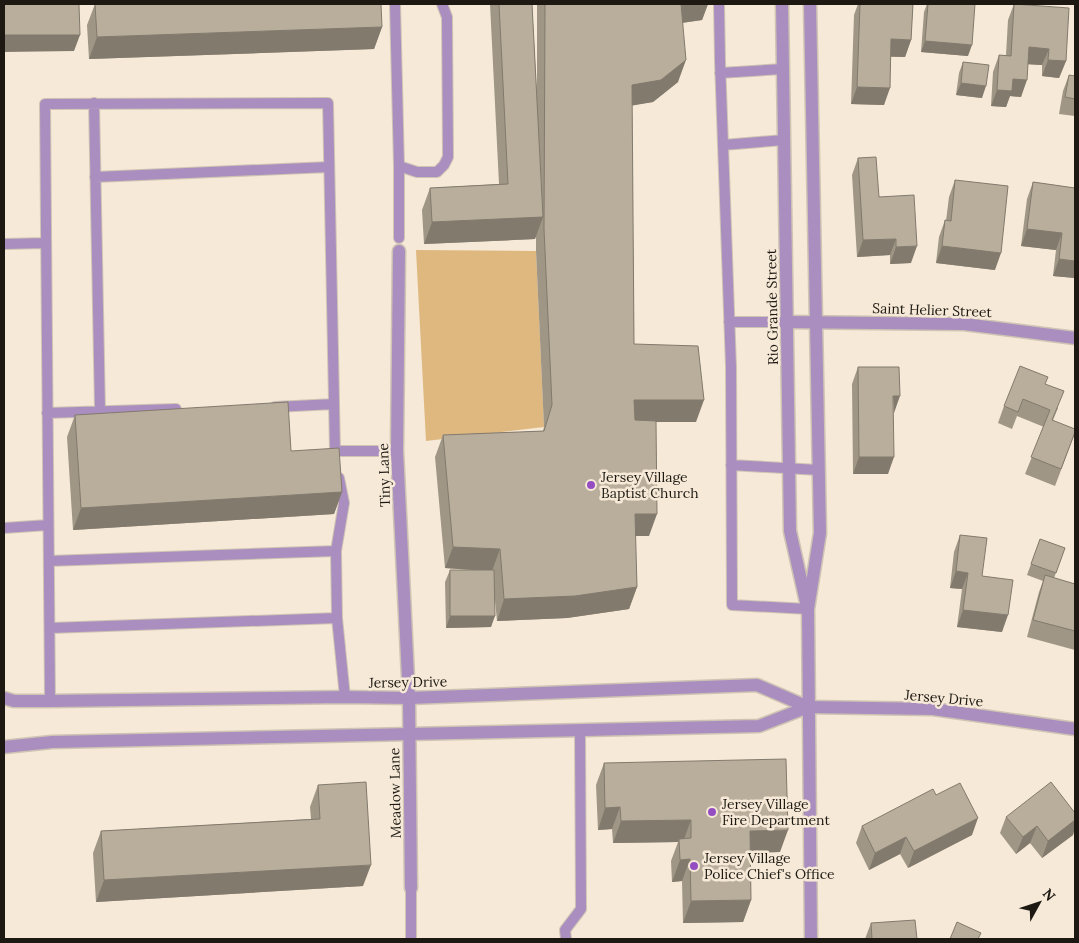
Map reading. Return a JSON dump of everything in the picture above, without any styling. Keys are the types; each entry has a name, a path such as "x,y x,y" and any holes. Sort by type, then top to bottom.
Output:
{"street":[{"name":"Rio Grande Street","path":"782,4 790,531 808,609"},
{"name":"Rio Grande Street","path":"810,4 820,533 808,609 810,939"},
{"name":"Tiny Lane","path":"399,251 397,452 409,698"},
{"name":"Saint Helier Street","path":"787,322 964,324 1075,338"},
{"name":"Jersey Drive","path":"4,698 14,701 50,701 345,697 409,698 757,686 808,707 933,709 1075,730"},
{"name":"Meadow Lane","path":"409,698 411,888"},
{"name":"Jersey Drive","path":"4,747 14,744 52,742 759,726 808,707"}],"lane":[{"path":"395,4 399,238"},
{"path":"399,166 417,172 437,172 444,165 448,157 447,17 442,4"},
{"path":"719,4 729,322 732,605 808,609"},
{"path":"720,73 783,70"},
{"path":"94,103 100,411"},
{"path":"50,701 45,104 94,103 328,103 336,459 344,503 336,551 337,618 345,697"},
{"path":"723,144 784,140"},
{"path":"95,177 329,167"},
{"path":"4,244 45,243"},
{"path":"729,322 787,322"},
{"path":"266,407 334,404"},
{"path":"47,413 188,409"},
{"path":"336,459 397,452"},
{"path":"731,465 819,470"},
{"path":"4,528 48,525"},
{"path":"49,561 336,551"},
{"path":"50,628 337,618"},
{"path":"566,939 565,930 581,909 580,730"},
{"path":"411,888 411,939"}],"shaded area":[{"path":"416,250 536,251 544,427 426,441"}],"building":[{"path":"4,4 79,4 80,35 4,35"},
{"path":"95,4 381,4 382,27 97,37"},
{"path":"499,4 532,4 543,217 432,222 430,188 508,184"},
{"path":"545,4 681,4 686,60 661,80 632,85 634,344 698,346 704,400 634,400 635,420 656,421 657,514 635,514 637,587 575,596 504,599 500,549 453,547 443,435 544,431 552,405 544,229"},
{"path":"860,4 913,4 911,40 891,39 890,88 857,87"},
{"path":"928,4 975,4 972,45 925,41"},
{"path":"1014,4 1069,8 1066,61 1048,60 1049,49 1029,47 1027,80 1013,79 1012,91 997,90 999,55 1011,56"},
{"path":"963,62 989,65 986,86 961,83"},
{"path":"1069,75 1075,76 1075,99 1065,97"},
{"path":"876,157 879,197 914,195 917,246 896,247 896,239 863,240 858,158"},
{"path":"955,180 1008,186 1001,253 942,246 945,220 951,221"},
{"path":"1033,182 1075,188 1075,261 1059,259 1062,233 1027,229"},
{"path":"1020,366 1048,377 1045,384 1064,391 1052,420 1075,429 1075,432 1061,469 1031,457 1050,410 1023,399 1018,412 1004,406"},
{"path":"858,367 899,367 900,396 893,396 894,457 859,457"},
{"path":"288,402 291,451 339,448 342,492 81,508 75,415"},
{"path":"960,535 987,538 982,576 1013,580 1008,615 963,610 968,573 956,571"},
{"path":"1040,539 1065,548 1056,573 1031,564"},
{"path":"450,570 494,570 495,616 450,616"},
{"path":"1045,575 1075,584 1075,631 1033,620"},
{"path":"786,759 788,830 750,831 751,900 691,901 690,859 680,860 679,839 691,838 691,820 621,821 620,807 605,808 604,763"},
{"path":"366,782 371,865 104,880 101,831 320,819 318,785"},
{"path":"1051,782 1075,813 1075,820 1048,841 1037,826 1023,837 1006,817"},
{"path":"960,783 978,818 914,851 906,837 875,853 862,826 933,789 936,795"},
{"path":"915,920 917,939 872,939 871,923"},
{"path":"957,922 981,933 978,939 950,939"}],"place":[{"name":"Jersey Village Baptist Church","path":"591,485"},
{"name":"Jersey Village Fire Department","path":"712,812"},
{"name":"Jersey Village Police Chief's Office","path":"694,866"}]}
